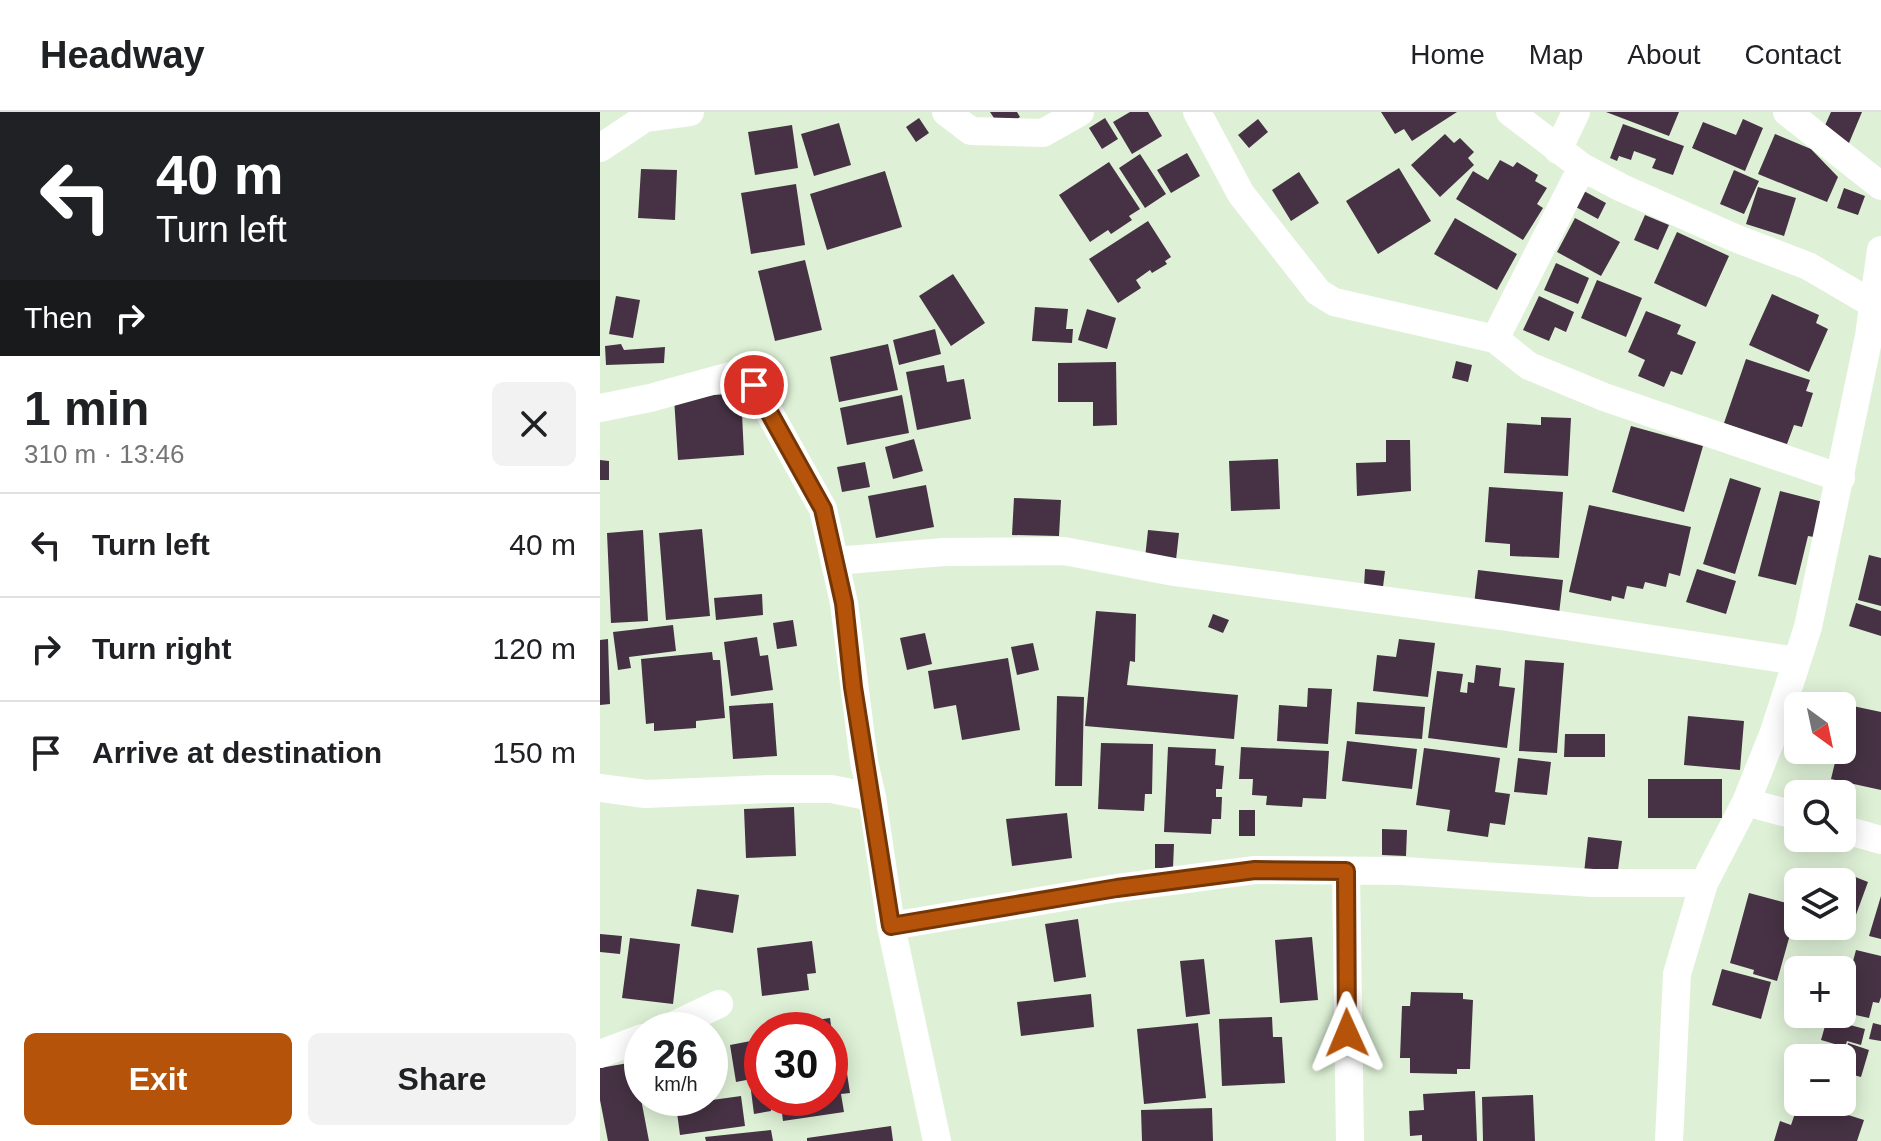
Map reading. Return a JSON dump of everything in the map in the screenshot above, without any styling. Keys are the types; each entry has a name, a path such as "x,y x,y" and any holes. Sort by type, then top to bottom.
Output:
{"street":[{"path":"600,148 645,118 690,112"},
{"path":"946,112 971,131 1043,133 1080,112"},
{"path":"1197,112 1241,194 1318,292 1334,302 1495,339 1529,366 1604,397 1841,478"},
{"path":"1510,112 1582,167 1735,238 1808,266 1873,304"},
{"path":"1558,150 1576,112"},
{"path":"1787,112 1881,186"},
{"path":"1495,339 1582,167"},
{"path":"1669,1141 1677,974 1704,883 1746,802 1774,732 1808,627 1875,337 1873,304 1881,250"},
{"path":"600,408 741,373 754,385 823,509 844,603 864,762 891,926 937,1141"},
{"path":"835,561 944,552 1064,551 1174,572 1507,617 1797,661"},
{"path":"600,788 645,794 831,789 872,797"},
{"path":"1746,802 1784,812"},
{"path":"1856,833 1881,840"},
{"path":"891,926 1117,888 1255,870 1403,871 1593,883 1704,883"},
{"path":"1346,871 1350,1141"},
{"path":"702,1012 719,1004"},
{"path":"600,1054 624,1045"}],"building":[{"path":"990,112 1017,112 1020,117 1002,130"},
{"path":"1130,112 1148,112 1162,136 1132,154 1113,122"},
{"path":"1381,112 1457,112 1412,141 1404,129 1395,134"},
{"path":"1606,112 1679,112 1669,136"},
{"path":"1831,112 1862,112 1849,143 1822,132"},
{"path":"919,118 929,133 916,142 906,127"},
{"path":"1105,118 1118,139 1102,149 1089,128"},
{"path":"1258,119 1268,132 1249,148 1238,135"},
{"path":"1743,119 1763,128 1745,171 1692,148 1703,122 1736,135"},
{"path":"839,123 851,165 814,176 801,134"},
{"path":"1623,124 1684,146 1673,175 1652,168 1656,159 1634,151 1631,160 1619,156 1617,161 1610,158"},
{"path":"792,125 798,168 755,175 748,132"},
{"path":"1445,134 1454,143 1460,138 1474,152 1468,158 1474,165 1440,197 1411,165"},
{"path":"1775,134 1811,149 1838,177 1827,202 1758,174"},
{"path":"1187,153 1200,176 1171,193 1157,170"},
{"path":"1140,154 1166,194 1145,208 1119,168"},
{"path":"1500,160 1513,167 1517,162 1538,175 1535,181 1547,188 1537,204 1543,208 1523,240 1456,199 1473,171 1488,180"},
{"path":"1109,162 1140,209 1129,216 1132,220 1111,234 1108,230 1090,242 1059,195"},
{"path":"1399,168 1431,221 1378,254 1346,201"},
{"path":"641,169 677,170 675,220 638,218"},
{"path":"1734,170 1759,181 1744,214 1720,204"},
{"path":"885,171 902,227 827,250 810,194"},
{"path":"1299,172 1319,203 1291,221 1272,190"},
{"path":"796,184 805,245 751,254 741,193"},
{"path":"1758,187 1796,198 1784,236 1746,224"},
{"path":"1844,188 1865,196 1858,215 1837,208"},
{"path":"1582,190 1606,203 1598,219 1574,206"},
{"path":"1645,215 1669,225 1658,250 1634,240"},
{"path":"1455,218 1517,254 1497,290 1434,254"},
{"path":"1575,218 1620,242 1601,276 1557,252"},
{"path":"1148,221 1171,257 1165,261 1167,264 1152,273 1150,270 1136,280 1141,288 1118,303 1089,259"},
{"path":"1677,232 1729,256 1706,307 1654,283"},
{"path":"805,260 822,330 775,341 758,271"},
{"path":"1556,263 1589,278 1578,304 1544,290"},
{"path":"953,274 985,323 951,346 919,296"},
{"path":"1597,280 1642,298 1626,337 1581,318"},
{"path":"1772,294 1819,315 1816,323 1828,329 1809,372 1749,345"},
{"path":"616,296 640,300 633,338 609,334"},
{"path":"1539,296 1574,312 1566,332 1555,327 1549,341 1523,330"},
{"path":"1035,307 1068,309 1066,329 1073,329 1072,343 1032,341"},
{"path":"1087,309 1116,318 1107,349 1078,340"},
{"path":"1646,311 1681,325 1677,334 1696,342 1682,375 1671,371 1664,387 1638,376 1645,360 1628,352"},
{"path":"935,329 941,354 899,365 893,340"},
{"path":"621,344 624,350 665,347 664,363 606,365 605,346"},
{"path":"888,344 898,390 839,402 830,357"},
{"path":"1746,359 1810,380 1806,391 1813,393 1802,427 1794,425 1787,444 1724,423"},
{"path":"1456,361 1472,365 1468,382 1452,378"},
{"path":"1116,362 1117,425 1093,426 1093,402 1058,402 1058,363"},
{"path":"944,365 947,382 964,379 971,419 917,430 906,372"},
{"path":"741,393 744,455 678,460 674,398"},
{"path":"902,395 909,433 847,445 840,408"},
{"path":"1541,417 1571,418 1568,476 1504,473 1507,423 1541,425"},
{"path":"1631,426 1703,446 1684,512 1612,492"},
{"path":"914,439 923,471 893,479 885,447"},
{"path":"1386,440 1410,440 1411,491 1357,496 1356,463 1386,462"},
{"path":"1278,459 1280,509 1231,511 1229,461"},
{"path":"600,460 609,461 609,480 600,480"},
{"path":"865,462 870,487 842,492 837,467"},
{"path":"1730,478 1761,488 1735,574 1703,564"},
{"path":"926,485 934,527 876,538 868,496"},
{"path":"1489,487 1563,492 1559,558 1510,556 1510,544 1485,542"},
{"path":"1780,491 1823,502 1814,537 1808,536 1796,585 1758,576"},
{"path":"1014,498 1061,500 1059,536 1012,535"},
{"path":"1589,505 1691,527 1680,576 1669,573 1666,587 1645,582 1643,589 1627,586 1624,599 1612,596 1611,601 1569,592"},
{"path":"702,529 710,616 666,620 659,533"},
{"path":"643,530 648,621 611,623 607,533"},
{"path":"1148,530 1179,533 1176,560 1145,558"},
{"path":"1869,555 1881,558 1881,606 1858,600"},
{"path":"1365,569 1385,571 1383,587 1364,586"},
{"path":"1697,569 1736,581 1726,614 1686,602"},
{"path":"1478,570 1563,580 1559,614 1474,605"},
{"path":"762,594 763,615 716,620 714,598"},
{"path":"1856,603 1881,611 1881,636 1849,626"},
{"path":"1096,611 1136,614 1135,662 1130,661 1127,685 1238,695 1234,739 1085,726"},
{"path":"1213,614 1229,620 1223,633 1208,627"},
{"path":"793,620 797,646 777,649 773,623"},
{"path":"673,625 676,651 629,657 631,668 618,670 613,632"},
{"path":"925,633 932,664 907,670 900,638"},
{"path":"757,637 760,656 768,655 773,690 731,696 724,642"},
{"path":"608,639 610,704 600,705 600,640"},
{"path":"1399,639 1435,643 1428,697 1373,691 1377,655 1396,657"},
{"path":"1033,643 1039,670 1017,675 1011,647"},
{"path":"712,652 713,660 720,660 725,718 696,721 696,728 654,731 654,723 646,724 641,659"},
{"path":"1008,658 1020,730 962,740 956,705 934,709 928,671"},
{"path":"1525,660 1564,663 1557,753 1519,751"},
{"path":"1476,665 1501,668 1499,686 1515,688 1507,748 1428,738 1437,671 1463,674 1460,692 1467,693 1468,682 1474,683"},
{"path":"1308,688 1332,689 1328,744 1277,741 1279,705 1307,707"},
{"path":"1057,696 1084,697 1082,786 1055,786"},
{"path":"1357,702 1425,707 1422,739 1355,734"},
{"path":"773,703 777,756 733,759 729,706"},
{"path":"1856,707 1881,712 1881,790 1856,784 1856,780 1831,779 1835,764 1856,764"},
{"path":"1688,716 1744,721 1740,770 1684,765"},
{"path":"1565,734 1605,734 1605,757 1564,757"},
{"path":"1347,741 1417,749 1412,789 1342,781"},
{"path":"1101,743 1153,744 1152,794 1145,794 1144,811 1098,809"},
{"path":"1168,747 1216,749 1215,765 1224,766 1222,789 1216,789 1216,797 1222,797 1221,819 1212,819 1211,834 1164,832"},
{"path":"1241,747 1329,751 1326,799 1303,798 1302,807 1266,805 1267,796 1252,795 1253,779 1239,779"},
{"path":"1424,748 1500,758 1495,792 1510,794 1505,825 1490,823 1488,837 1447,831 1450,810 1416,805"},
{"path":"1518,758 1551,762 1547,795 1514,792"},
{"path":"1648,779 1722,779 1722,818 1648,818"},
{"path":"794,807 796,856 746,858 744,809"},
{"path":"1239,810 1255,810 1255,836 1239,836"},
{"path":"1067,813 1072,858 1012,866 1006,819"},
{"path":"1382,829 1407,830 1406,856 1382,855"},
{"path":"1588,837 1622,841 1617,877 1584,873"},
{"path":"1155,844 1174,844 1173,868 1155,868"},
{"path":"1856,877 1868,882 1856,915"},
{"path":"697,889 739,895 733,933 691,926"},
{"path":"1749,893 1784,902 1784,940 1788,940 1777,981 1730,963"},
{"path":"1881,896 1881,939 1869,936"},
{"path":"1078,919 1086,977 1054,982 1045,924"},
{"path":"600,934 622,936 620,954 600,952"},
{"path":"1312,937 1318,1000 1280,1003 1275,940"},
{"path":"630,938 680,944 673,1004 622,998"},
{"path":"812,941 816,973 807,974 809,990 762,996 757,948"},
{"path":"1856,950 1881,956 1881,997 1879,1003 1873,1002 1869,1018 1856,1015"},
{"path":"1204,959 1210,1014 1186,1017 1180,961"},
{"path":"1722,969 1771,982 1761,1019 1712,1005"},
{"path":"1411,992 1463,993 1463,999 1473,1000 1470,1069 1457,1069 1457,1074 1410,1073 1410,1058 1400,1058 1402,1006 1410,1006"},
{"path":"1091,994 1094,1027 1021,1036 1017,1002"},
{"path":"1272,1017 1273,1037 1282,1037 1285,1083 1222,1086 1219,1019"},
{"path":"1198,1023 1206,1098 1144,1104 1137,1029"},
{"path":"1873,1023 1881,1025 1881,1041 1869,1039"},
{"path":"1824,1028 1865,1029 1861,1045 1821,1040"},
{"path":"744,1042 744,1080 736,1082 730,1045"},
{"path":"1856,1046 1869,1050 1861,1077 1856,1076"},
{"path":"624,1064 624,1116 644,1116 649,1141 608,1141 600,1100 600,1068"},
{"path":"1475,1091 1477,1141 1422,1141 1422,1135 1410,1136 1409,1111 1424,1110 1423,1094"},
{"path":"1533,1095 1535,1141 1483,1141 1482,1097"},
{"path":"741,1096 745,1126 680,1135 677,1116 728,1116 728,1098"},
{"path":"1212,1108 1213,1141 1142,1141 1141,1110"},
{"path":"782,1116 817,1116 783,1121"},
{"path":"1794,1116 1851,1116 1864,1120 1857,1141 1774,1141 1780,1121 1791,1125"},
{"path":"891,1126 893,1141 807,1141 807,1138"},
{"path":"771,1130 773,1141 706,1141 705,1137"}],"route":[{"path":"754,385 823,509 844,603 853,687 891,926 1117,888 1255,870 1346,871 1347,1033"}]}
